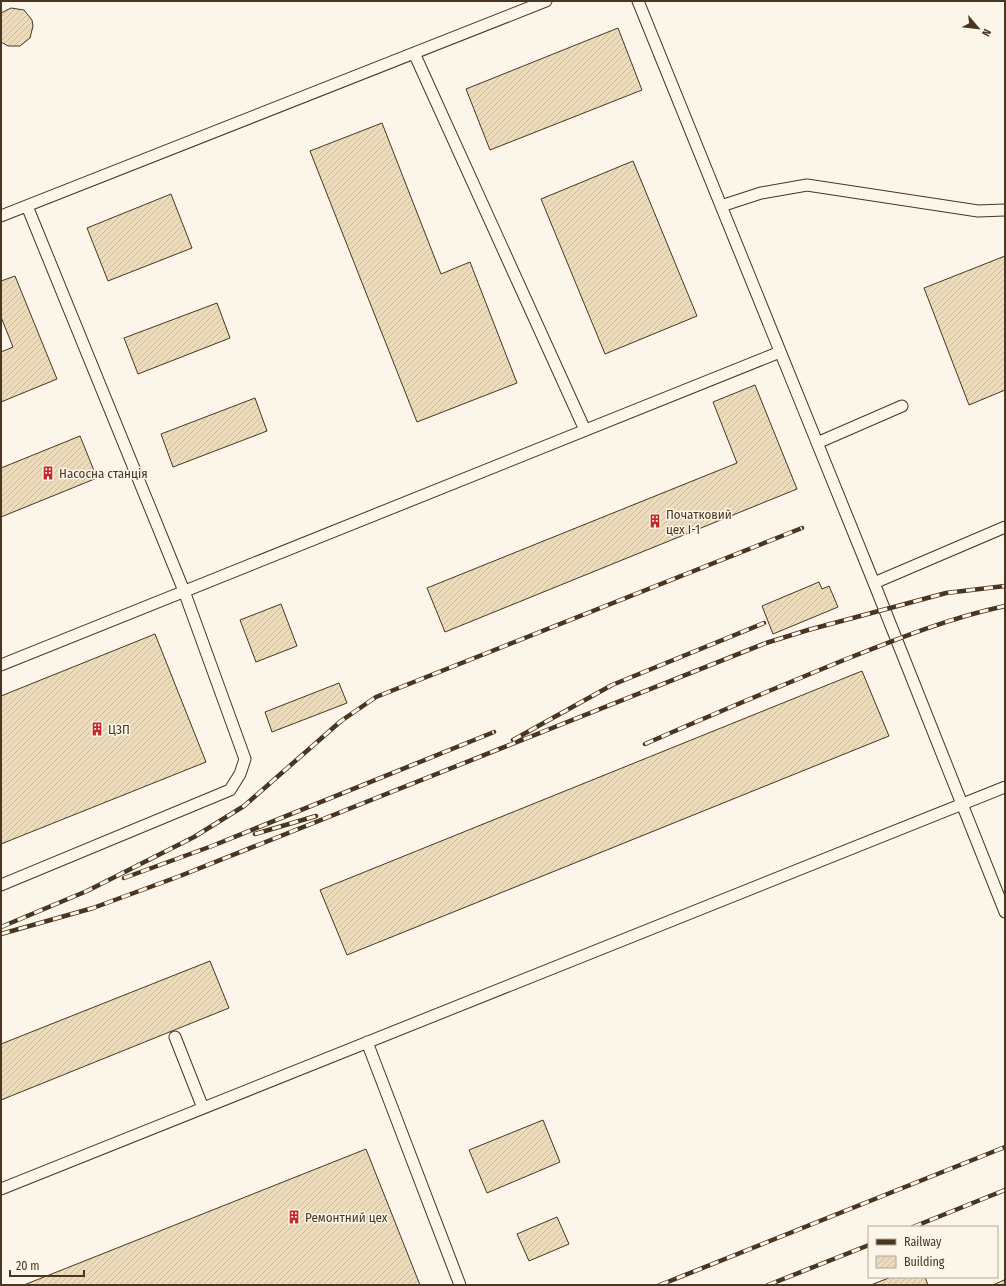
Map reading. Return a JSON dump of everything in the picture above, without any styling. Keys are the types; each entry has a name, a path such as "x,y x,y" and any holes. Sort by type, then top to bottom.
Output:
{"lane":[{"path":"1,216 546,1"},
{"path":"638,1 874,583 1005,912"},
{"path":"414,53 586,430"},
{"path":"721,206 761,193 808,185 978,212 1005,210"},
{"path":"1,886 230,790 240,774 245,759 184,591 27,206"},
{"path":"1,665 780,352"},
{"path":"817,443 902,406"},
{"path":"874,583 1005,527"},
{"path":"1,1189 1005,787"},
{"path":"175,1037 203,1108"},
{"path":"367,1042 460,1285"}],"building":[{"path":"11,8 24,10 32,20 33,26 30,38 20,46 8,46 1,42 1,13"},
{"path":"618,28 642,90 490,150 466,89"},
{"path":"382,123 441,274 470,262 517,383 417,422 310,151"},
{"path":"633,161 697,316 605,354 541,199"},
{"path":"171,194 192,248 108,281 87,228"},
{"path":"1005,256 1005,390 969,405 924,288"},
{"path":"15,276 57,379 1,402 1,352 13,347 1,317 1,281"},
{"path":"217,303 230,338 138,374 124,338"},
{"name":"Початковий цех І-1","path":"755,385 797,489 445,632 427,588 737,463 713,402"},
{"path":"255,398 267,431 173,467 161,434"},
{"name":"Насосна станція","path":"80,436 97,478 1,517 1,468"},
{"path":"819,582 822,589 829,586 838,607 773,634 762,606"},
{"path":"281,604 297,646 256,662 240,620"},
{"name":"ЦЗП","path":"155,634 206,762 1,844 1,696"},
{"path":"862,671 889,736 347,955 320,890"},
{"path":"339,683 347,703 272,732 265,712"},
{"path":"210,961 229,1008 1,1100 1,1044"},
{"path":"543,1120 560,1162 487,1193 469,1150"},
{"name":"Ремонтний цех","path":"366,1149 420,1285 24,1285"},
{"path":"557,1217 569,1244 529,1261 517,1234"},
{"path":"888,1278 925,1278 928,1285 871,1285"},
{"path":"1004,1280 1005,1285 993,1285"}],"railway":[{"path":"1,927 87,891 194,837 244,806 341,721 376,697 802,528"},
{"path":"1,934 93,908 180,876 766,643 808,630 946,593 1005,586"},
{"path":"645,744 884,644 943,623 1005,606"},
{"path":"513,740 612,685 764,623"},
{"path":"124,878 212,846 494,732"},
{"path":"255,834 316,816"},
{"path":"660,1285 1005,1147"},
{"path":"915,1226 1005,1190"},
{"path":"768,1285 868,1245"}],"place":[{"name":"Насосна станція","path":"48,473"},
{"name":"Початковий цех І-1","path":"655,521"},
{"name":"ЦЗП","path":"97,729"},
{"name":"Ремонтний цех","path":"294,1217"}]}
